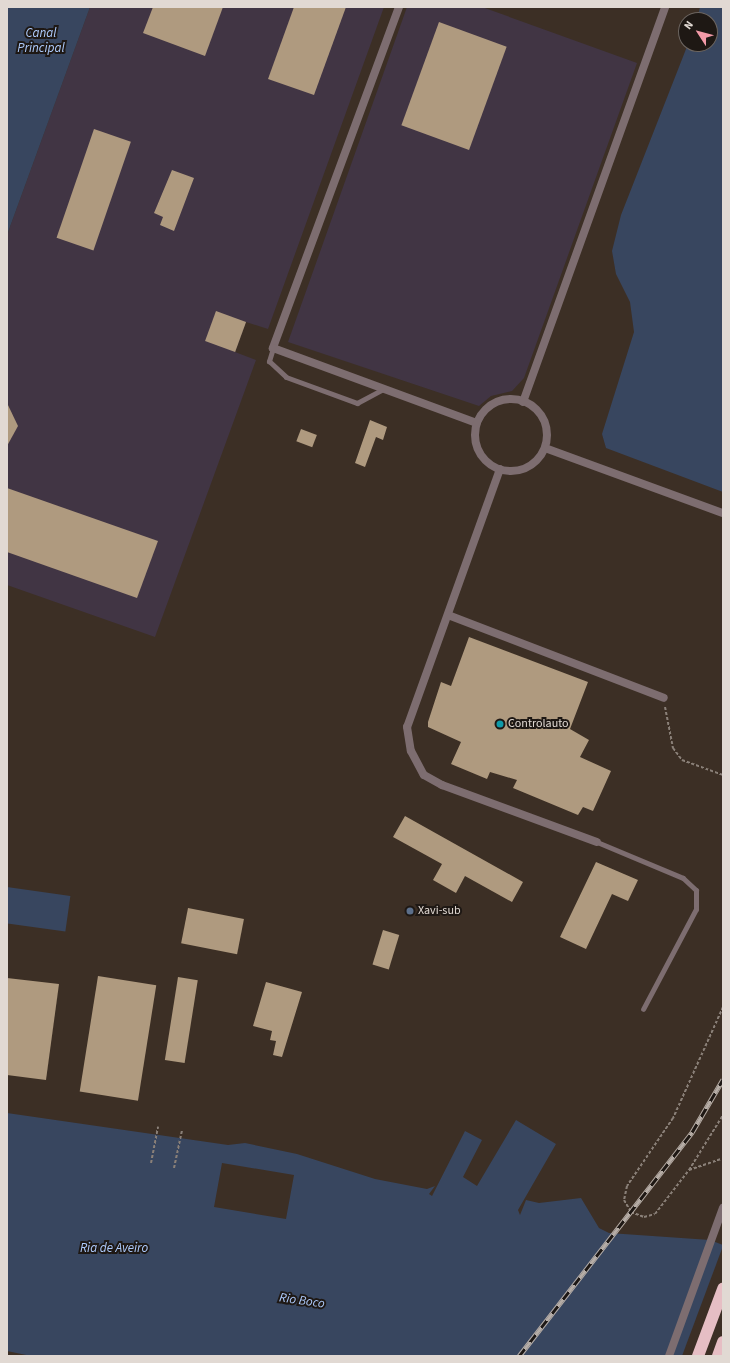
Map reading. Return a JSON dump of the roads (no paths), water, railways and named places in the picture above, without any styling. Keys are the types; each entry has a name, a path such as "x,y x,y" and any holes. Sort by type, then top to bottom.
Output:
{"highway":[{"path":"698,1356 723,1289"},
{"path":"718,1356 723,1342"}],"street":[{"path":"399,7 273,348 477,423"},
{"path":"523,402 665,7"},
{"path":"500,401 523,402 542,416 547,432 545,448 536,461 522,470 500,469 480,454 475,439 477,423 486,409 500,401"},
{"path":"545,448 723,513"},
{"path":"500,469 408,727 411,751 424,775 442,785 597,842"},
{"path":"448,614 664,698"},
{"path":"669,1356 722,1210"}],"lane":[{"path":"273,348 269,361 286,377 357,403 383,388"},
{"path":"597,842 683,878 696,890 696,909 643,1009"}],"water":[{"name":"Canal Principal","path":"7,7 90,7 7,235"},
{"path":"700,7 723,7 723,492 606,448 602,434 634,332 630,302 616,274 612,251 621,215 685,52 718,52 718,12 699,12"},
{"path":"7,887 70,896 65,932 7,923"},
{"name":"Ria de Aveiro","path":"7,1113 228,1145 245,1143 297,1154 375,1179 427,1189 435,1186 429,1194 432,1196 465,1131 482,1140 463,1177 477,1186 516,1120 556,1144 518,1210 520,1215 526,1200 539,1203 581,1198 599,1228 609,1233 710,1240 723,1245 723,1356 31,1356 7,1351","holes":["222,1163 294,1175 286,1219 214,1207"]}],"railway":[{"path":"519,1356 692,1132 723,1079"}],"place":[{"name":"Controlauto","path":"500,724"},
{"name":"Xavi-sub","path":"410,911"}],"water label":[{"name":"Rio Boco","path":"302,1301"}]}
